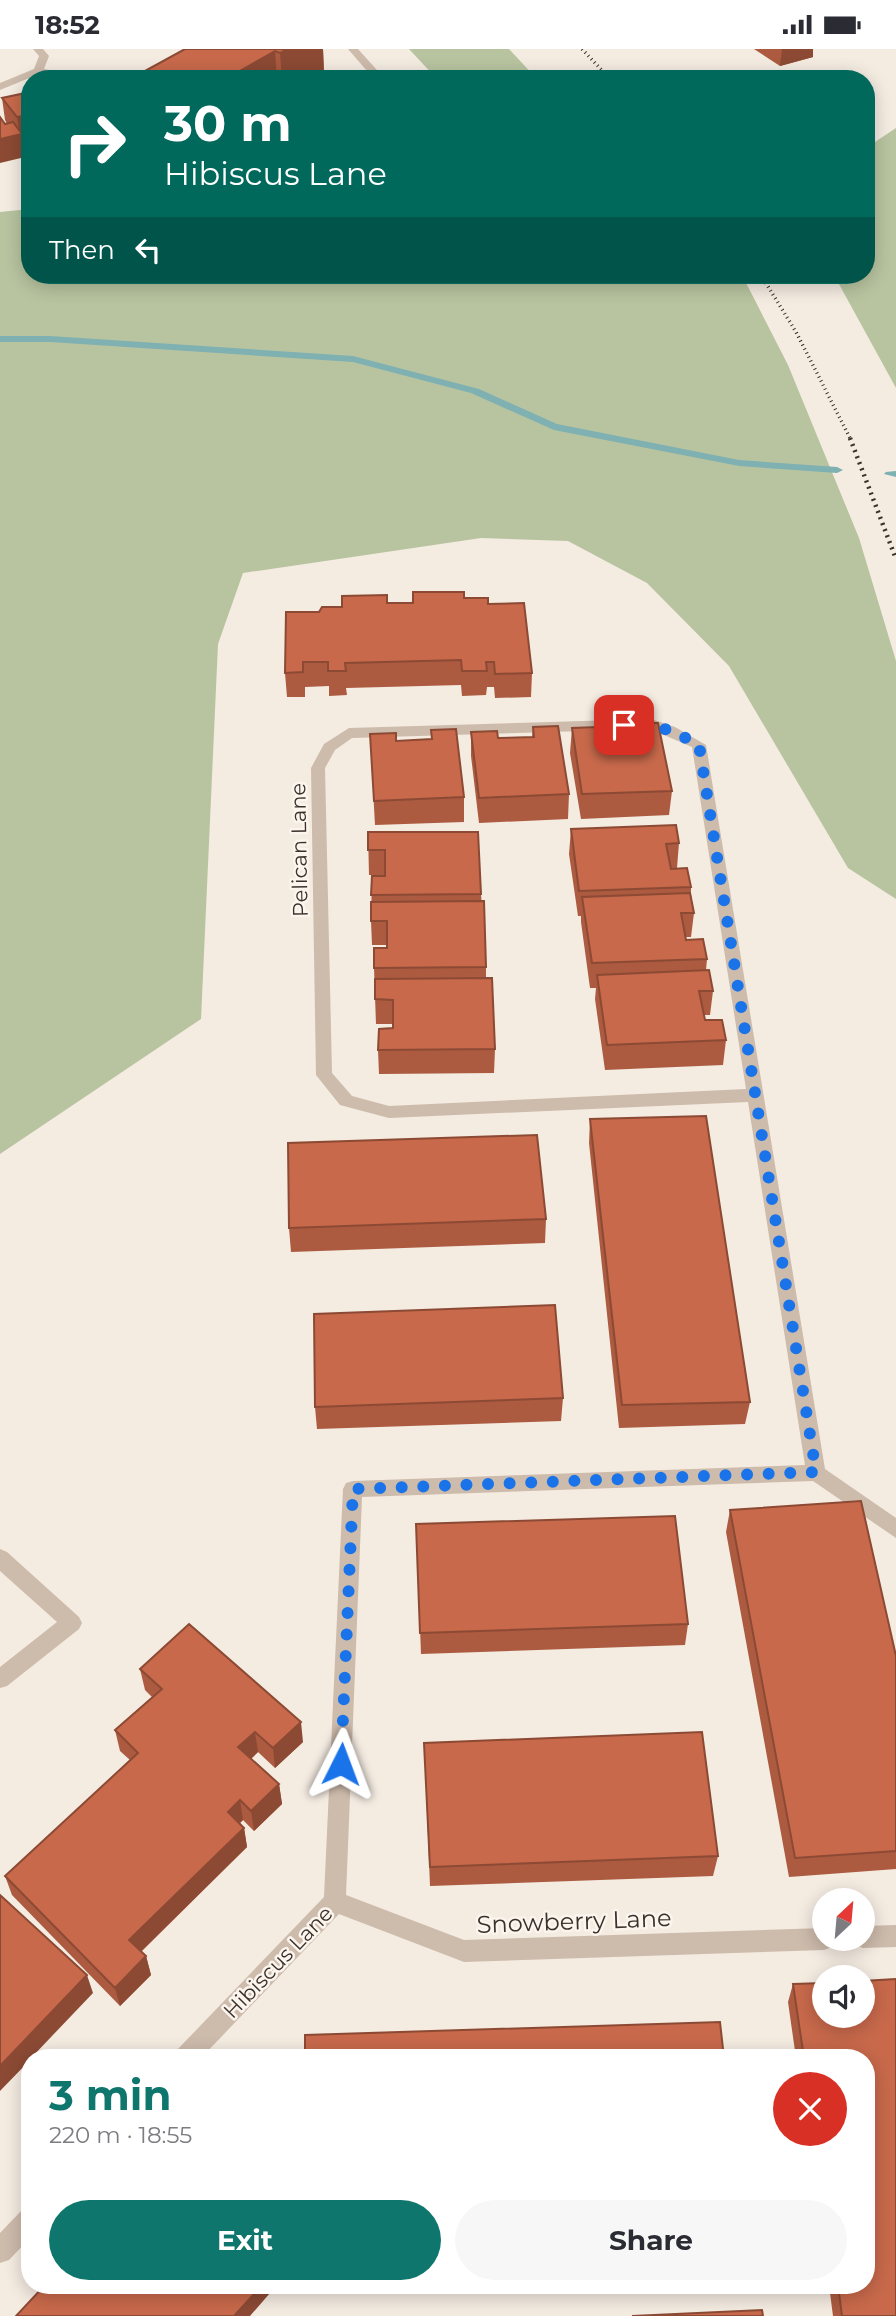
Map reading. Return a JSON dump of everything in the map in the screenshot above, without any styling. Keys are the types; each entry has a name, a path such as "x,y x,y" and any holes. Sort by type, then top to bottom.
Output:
{"street":[{"path":"38,49 44,56 38,70"},
{"path":"353,49 372,70"},
{"path":"0,87 21,78"},
{"name":"Pelican Lane","path":"755,1095 389,1112 346,1101 324,1075 318,768 329,747 349,733 651,724 670,730 699,745 816,1472"},
{"path":"816,1472 896,1529"},
{"name":"Hibiscus Lane","path":"194,2049 335,1902 353,1489 816,1472"},
{"path":"0,1558 72,1623 0,1679"},
{"name":"Snowberry Lane","path":"335,1902 464,1951 812,1939"},
{"path":"875,1937 896,1936"},
{"path":"0,2251 21,2229"}],"green space":[{"path":"409,49 509,49 529,70 429,70"},
{"path":"896,128 896,388 839,284 875,284 875,142"},
{"path":"21,210 21,284 747,284 788,365 859,538 896,661 896,899 848,868 729,666 647,583 568,541 481,538 243,573 218,644 201,1019 0,1154 0,212"}],"building":[{"path":"185,49 288,49 280,53 275,51 242,70 147,70"},
{"path":"21,94 21,116 17,117 2,98"},
{"path":"0,117 5,124 13,122 21,134 0,139"},
{"path":"413,592 464,592 464,598 488,598 488,604 524,603 532,673 495,674 494,662 486,662 487,671 462,671 461,660 345,663 346,671 328,671 328,662 303,662 303,672 285,673 286,612 319,612 322,607 342,607 342,596 387,595 387,603 413,603"},
{"path":"633,723 658,723 672,791 582,794 572,728 598,727 599,735 635,733"},
{"path":"558,726 569,794 479,798 471,732 497,731 498,738 534,737 533,727"},
{"path":"456,729 464,797 374,801 370,734 396,733 396,741 432,739 431,730"},
{"path":"676,825 679,843 666,844 671,869 687,868 691,887 579,891 571,829"},
{"path":"368,832 478,832 481,894 371,895 372,876 385,876 385,850 368,850"},
{"path":"690,893 694,913 681,913 686,940 703,939 707,959 592,963 582,897"},
{"path":"484,901 486,967 374,968 374,948 387,948 387,921 371,921 371,902"},
{"path":"709,970 713,991 699,991 705,1020 722,1020 726,1040 607,1045 597,975"},
{"path":"492,978 495,1049 378,1050 379,1029 393,1028 393,1000 375,999 375,979"},
{"path":"706,1116 750,1402 622,1405 590,1119"},
{"path":"537,1135 546,1219 289,1228 288,1143"},
{"path":"555,1305 563,1398 315,1407 314,1314"},
{"path":"861,1501 896,1656 896,1851 795,1858 730,1510"},
{"path":"675,1516 688,1624 420,1633 416,1524"},
{"path":"189,1624 301,1722 273,1748 255,1732 238,1747 279,1784 251,1811 240,1800 228,1812 244,1828 129,1940 146,1956 115,1988 5,1876 138,1753 115,1730 162,1689 140,1669"},
{"path":"702,1732 718,1856 430,1867 424,1743"},
{"path":"0,1895 87,1975 0,2066"},
{"path":"896,1979 896,2316 842,2316 839,2294 875,2294 875,2049 803,2049 793,1984 812,1983 812,2028 875,2028 875,1980"},
{"path":"720,2022 723,2049 305,2049 305,2035"},
{"path":"37,2294 254,2294 234,2316 16,2316"},
{"path":"762,2310 763,2316 632,2316"}],"waterway":[{"path":"0,339 50,339 353,359 475,391 554,427 739,463 837,470"},
{"path":"890,474 896,474"}],"railway":[{"path":"582,49 602,70"},
{"path":"767,284 796,332 850,438"},
{"path":"850,438 896,559"}],"route":[{"path":"341,1764 353,1489 816,1472 699,745 670,730 651,724 624,725"}]}
